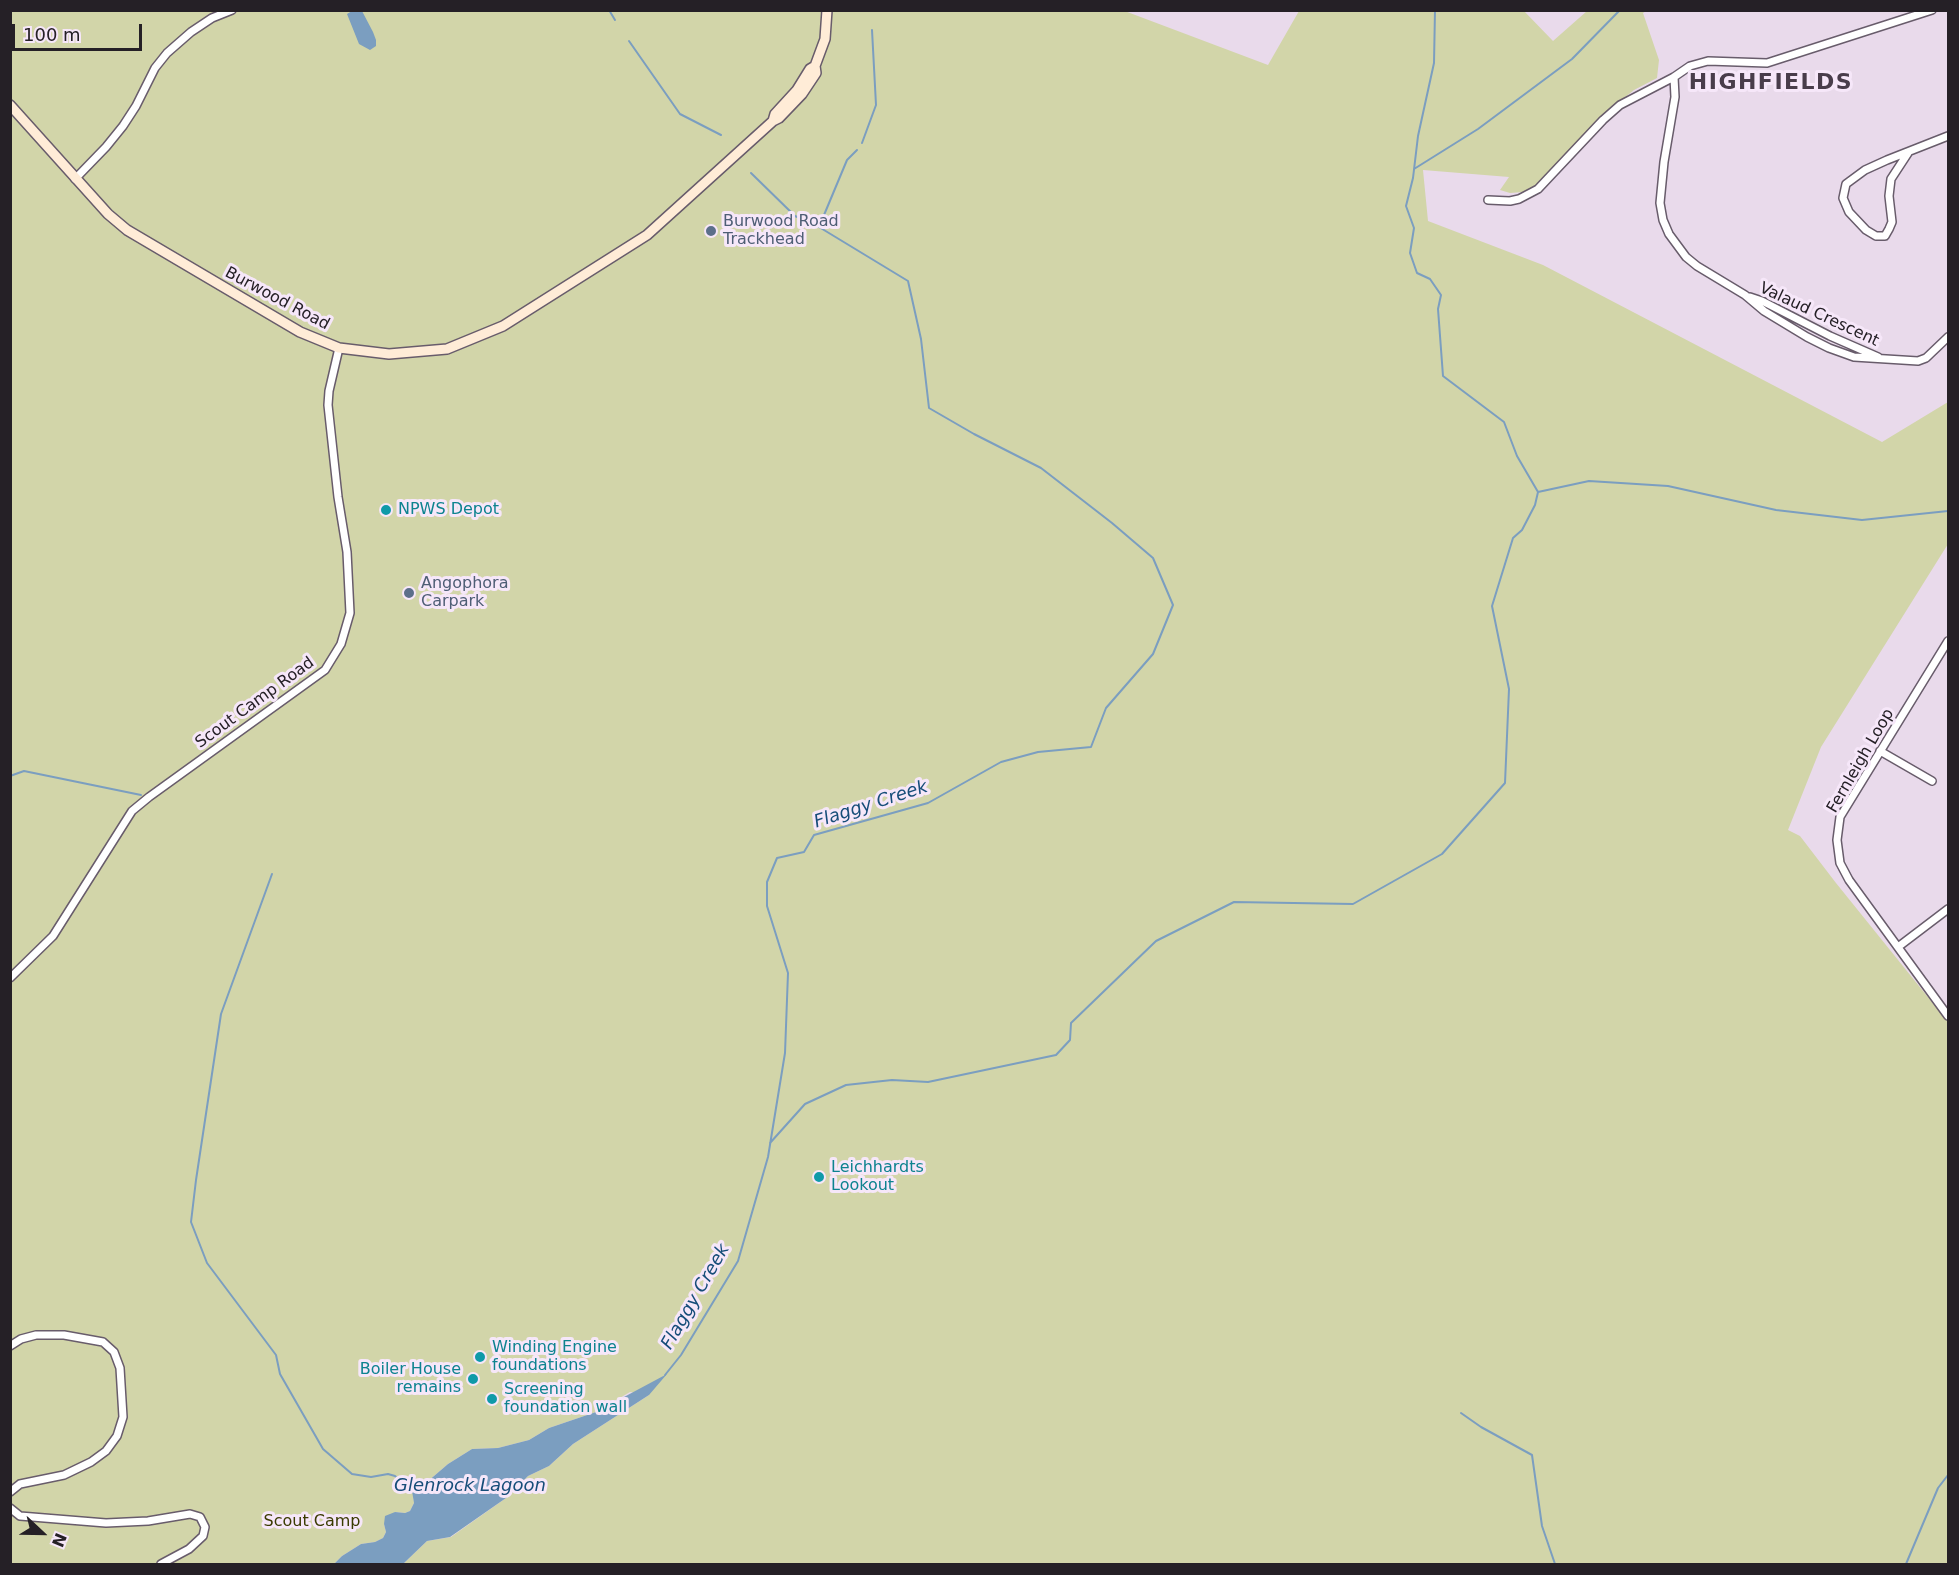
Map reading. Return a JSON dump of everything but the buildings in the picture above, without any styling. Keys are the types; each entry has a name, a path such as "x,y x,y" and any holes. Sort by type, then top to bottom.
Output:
{"main road":[{"name":"Burwood Road","path":"10,105 75,179 108,214 127,230 300,332 339,348 389,354 447,349 503,326 647,235 779,118 802,94 816,73 825,39 827,10"}],"street":[{"path":"75,179 123,126 155,68 167,53 191,32 212,18 232,10"},
{"path":"1488,200 1510,201 1538,189 1620,105 1674,77 1690,66 1708,61 1767,63 1932,10"},
{"name":"Valaud Crescent","path":"1674,77 1675,97 1660,203 1663,220 1669,234 1686,257 1745,295 1764,311 1807,337 1854,357 1918,361 1926,357 1948,337"},
{"path":"1908,153 1891,179 1889,196 1891,226 1885,236 1876,236 1866,230 1849,212 1843,198 1846,184 1865,170 1948,136"},
{"name":"Valaud Crescent","path":"1745,295 1882,358"},
{"name":"Scout Camp Road","path":"10,978 53,936 132,811 325,670 341,645 350,613 347,552 338,497 328,405 339,348"},
{"name":"Fernleigh Loop","path":"1948,641 1840,817 1837,840 1840,863 1849,880 1948,1016"},
{"path":"1880,751 1932,781"},
{"path":"1898,947 1948,909"},
{"path":"10,1346 21,1339 36,1335 64,1335 103,1341 114,1352 120,1368 123,1417 117,1436 106,1451 91,1462 64,1475 20,1484 10,1492"},
{"path":"10,1508 20,1516 97,1522 148,1521 190,1514 200,1517 205,1527 203,1536 189,1549 161,1564"}],"green space":[{"name":"Scout Camp","path":"1122,10 1268,65 1299,11 1524,11 1553,41 1587,11 1646,11 1643,13 1659,60 1657,78 1634,90 1603,115 1540,183 1523,192 1510,193 1500,190 1509,177 1423,170 1428,221 1543,265 1882,442 1948,402 1948,544 1821,747 1788,830 1800,836 1948,1022 1948,1564 403,1564 427,1541 451,1537 506,1498 528,1476 549,1466 573,1444 649,1395 630,1392 596,1412 549,1428 529,1440 498,1448 472,1449 413,1491 414,1503 410,1511 395,1512 384,1524 386,1532 383,1538 361,1544 334,1564 11,1564 10,11"}],"water":[{"path":"352,11 362,11 373,32 376,46 370,50 359,44 347,14"},
{"name":"Glenrock Lagoon","path":"667,1374 649,1395 573,1444 549,1466 528,1476 506,1498 450,1537 427,1541 403,1564 334,1564 361,1544 383,1538 386,1532 385,1516 395,1512 410,1511 414,1503 412,1491 420,1488 448,1464 472,1449 498,1448 529,1440 549,1428 596,1412"}],"waterway":[{"name":"Flaggy Creek","path":"609,10 615,20"},
{"path":"770,1143 805,1104 846,1085 892,1080 928,1082 1056,1055 1070,1040 1071,1023 1156,941 1234,902 1353,904 1442,854 1505,783 1509,689 1492,606 1513,538 1522,530 1535,505 1538,492 1517,456 1504,422 1443,376 1438,309 1441,295 1430,279 1417,273 1410,253 1414,228 1406,206 1434,63 1435,10"},
{"path":"1414,169 1478,129 1572,59 1620,10"},
{"path":"862,143 876,105 872,30"},
{"name":"Flaggy Creek","path":"629,41 680,114 721,135"},
{"path":"819,227 847,160 857,150"},
{"name":"Flaggy Creek","path":"665,1375 681,1355 738,1261 768,1157 785,1053 788,973 767,906 767,882 777,858 804,852 814,835 928,803 1001,762 1038,752 1091,747 1106,708 1153,654 1173,605 1153,558 1112,523 1041,468 929,408 921,339 908,281 819,227 795,216 751,173"},
{"path":"1538,492 1589,481 1668,486 1776,510 1862,520 1948,511"},
{"path":"10,776 24,771 141,795"},
{"path":"272,874 221,1014 191,1222 207,1263 276,1355 280,1374 323,1449 352,1474 371,1477 388,1474 395,1476 414,1493"},
{"path":"1461,1413 1481,1427 1532,1455 1542,1526 1555,1564"},
{"path":"1906,1564 1938,1488 1948,1475"}],"place":[{"name":"Burwood Road Trackhead","path":"711,231"},
{"name":"NPWS Depot","path":"386,510"},
{"name":"Angophora Carpark","path":"409,593"},
{"name":"Leichhardts Lookout","path":"819,1177"},
{"name":"Winding Engine foundations","path":"480,1357"},
{"name":"Boiler House remains","path":"473,1379"},
{"name":"Screening foundation wall","path":"492,1399"}],"district":[{"name":"HIGHFIELDS","path":"1771,83"}]}
